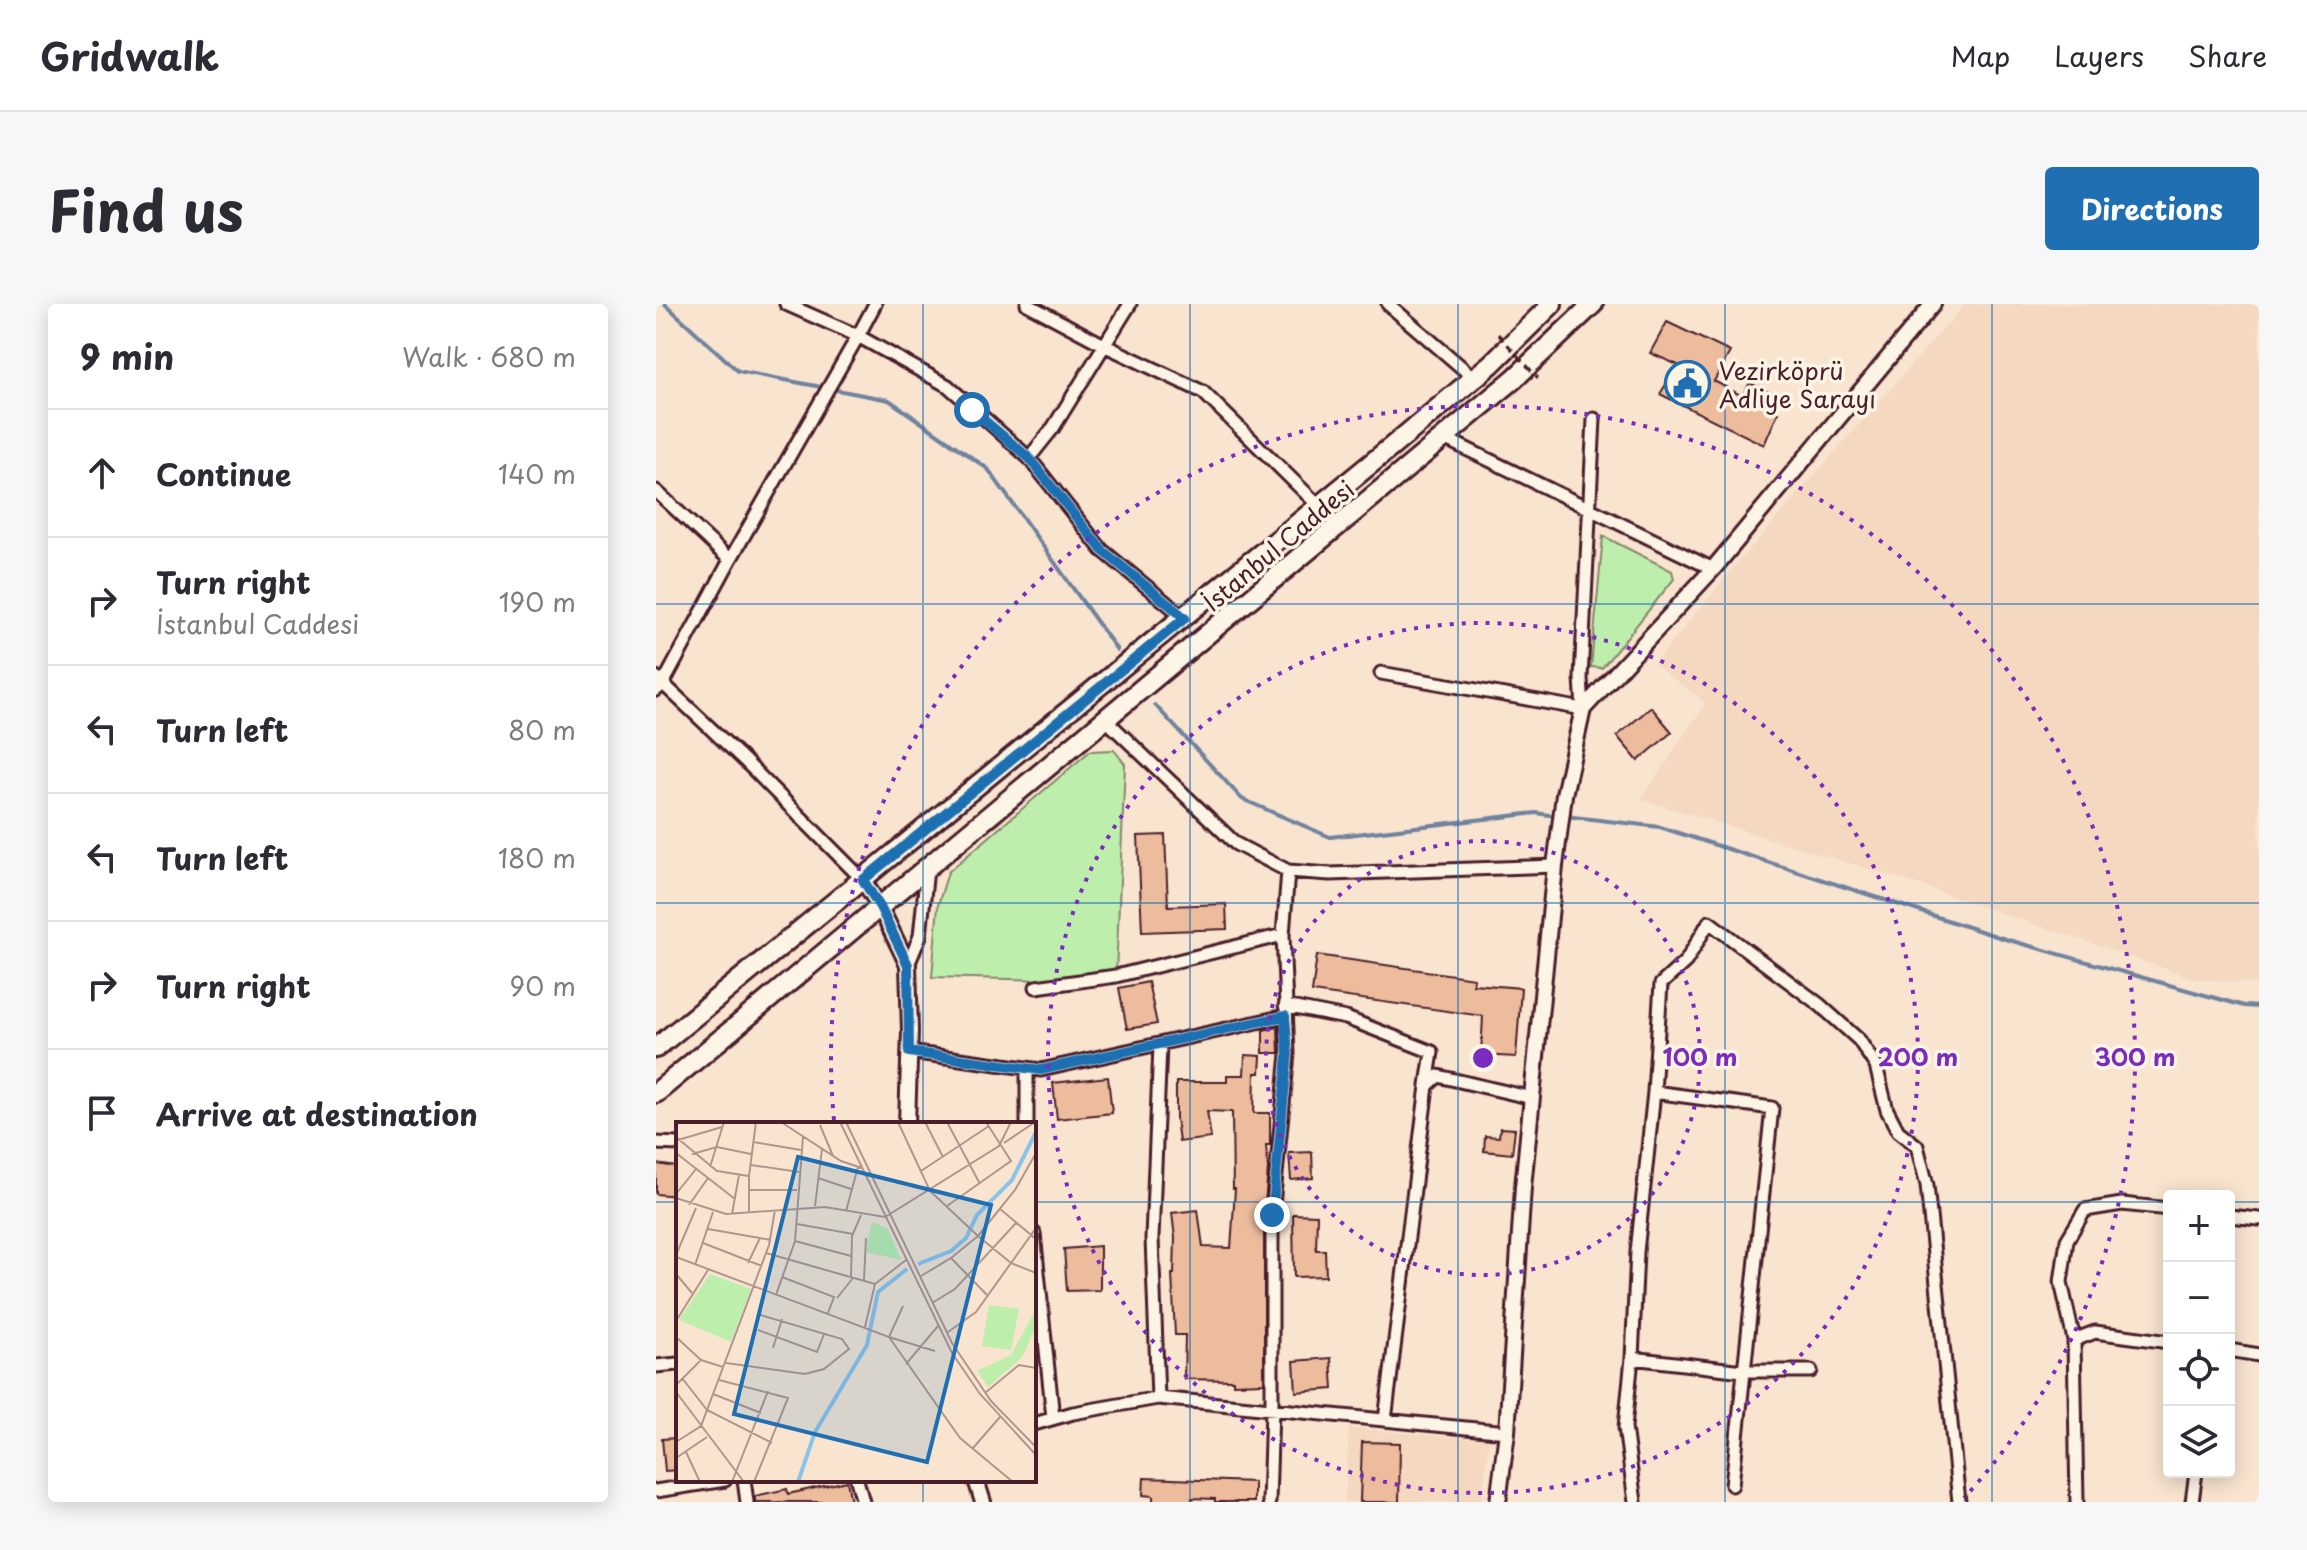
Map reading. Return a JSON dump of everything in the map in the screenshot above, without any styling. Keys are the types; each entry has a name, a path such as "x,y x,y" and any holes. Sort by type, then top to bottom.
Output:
{"main road":[{"name":"İstanbul Caddesi","path":"656,1048 1185,618 1474,378 1552,304"},
{"name":"İstanbul Caddesi","path":"656,1093 1444,438 1514,379 1593,304"}],"street":[{"path":"786,304 858,336 948,386 1029,458 1102,550 1185,618"},
{"path":"875,304 658,683 744,760 863,880 908,965"},
{"path":"1027,304 1203,392 1319,506"},
{"path":"1029,458 1053,428 1130,304"},
{"path":"1388,304 1474,378"},
{"path":"1583,709 1713,569 1933,304"},
{"path":"1498,1502 1507,1432 1522,1202 1556,849 1583,709 1581,678 1594,419"},
{"path":"1444,438 1713,569"},
{"path":"656,491 730,560"},
{"path":"1381,673 1583,709"},
{"path":"1106,720 1236,844 1288,871 1330,874 1555,866"},
{"path":"907,1122 908,965 920,936 927,869"},
{"path":"1269,1502 1272,1215 1288,1054 1283,935 1288,871"},
{"path":"1635,1502 1625,1427 1661,984 1686,961 1709,922 1820,1005 1859,1040 1876,1066 1887,1110 1898,1131 1917,1146 1927,1185 1959,1502"},
{"path":"1036,987 1116,976 1283,935"},
{"path":"909,1052 1041,1070 1160,1046 1285,1011 1346,1018 1432,1052 1385,1420"},
{"path":"1158,1398 1152,1238 1160,1046"},
{"path":"1027,1068 1027,1122"},
{"path":"1427,1086 1438,1076 1532,1098"},
{"path":"1654,1092 1772,1108 1732,1485"},
{"path":"656,1143 676,1144"},
{"path":"2077,1502 2074,1340 2061,1282 2067,1240 2085,1210 2122,1204 2163,1208"},
{"path":"2235,1217 2259,1219"},
{"path":"1036,1252 1053,1418"},
{"path":"2074,1340 2095,1332 2163,1341"},
{"path":"2235,1351 2259,1355"},
{"path":"1632,1358 1743,1371 1811,1371"},
{"path":"656,1366 676,1364"},
{"path":"1036,1423 1158,1398 1507,1432"},
{"path":"2192,1502 2195,1478"},
{"path":"656,1491 712,1482"},
{"path":"744,1482 747,1502"},
{"path":"858,1482 863,1502"},
{"path":"977,1482 983,1502"}],"path":[{"path":"1498,334 1538,378"}],"shaded area":[{"path":"1965,304 2259,304 2259,984 2193,978 1914,883 1641,799 1706,703 1654,664 1747,552"},
{"path":"1349,1428 1489,1440 1481,1502 1345,1502"}],"green space":[{"path":"1603,536 1672,571 1674,579 1602,668 1591,667"},
{"path":"1114,750 1125,764 1116,973 1047,980 932,977 938,905 948,872 1090,751"}],"building":[{"name":"Vezirköprü Adliye Sarayı","path":"1667,322 1730,352 1714,381 1742,396 1750,383 1769,392 1762,406 1778,413 1764,445 1660,394 1678,365 1650,353"},
{"path":"1651,707 1672,732 1638,761 1617,736"},
{"path":"1165,835 1168,906 1226,904 1227,929 1142,932 1138,836"},
{"path":"1317,955 1474,978 1473,984 1521,988 1516,1057 1481,1055 1483,1016 1312,992"},
{"path":"1148,982 1157,1024 1127,1029 1119,988"},
{"path":"1278,1027 1279,1053 1263,1053 1263,1030"},
{"path":"1245,1055 1261,1056 1260,1073 1255,1073 1254,1113 1270,1113 1264,1215 1264,1383 1233,1384 1233,1380 1184,1379 1185,1335 1175,1335 1172,1213 1198,1210 1203,1247 1231,1248 1235,1189 1232,1112 1207,1111 1211,1138 1179,1142 1176,1082 1227,1082 1227,1075 1244,1075"},
{"path":"1108,1077 1112,1113 1057,1119 1053,1083"},
{"path":"1500,1128 1515,1129 1512,1154 1484,1151 1485,1136 1499,1137"},
{"path":"1312,1152 1313,1178 1291,1180 1289,1153"},
{"path":"656,1164 676,1167 676,1196 656,1194"},
{"path":"1293,1214 1317,1215 1316,1250 1325,1250 1326,1276 1294,1277"},
{"path":"1100,1246 1100,1290 1067,1291 1064,1249"},
{"path":"1331,1358 1333,1389 1296,1392 1294,1361"},
{"path":"676,1438 676,1470 665,1471 662,1439"},
{"path":"1362,1442 1400,1443 1399,1502 1360,1502"},
{"path":"1144,1478 1254,1482 1254,1502 1215,1502 1215,1499 1192,1498 1192,1502 1153,1502 1153,1496 1143,1495"},
{"path":"847,1482 851,1502 755,1502 755,1496 787,1489 788,1494"}],"waterway":[{"path":"665,304 738,371 889,400 988,469 1117,650"},
{"path":"1155,705 1242,799 1330,837 1536,813 1556,816"},
{"path":"1565,816 1660,827 2005,939 2244,1006 2259,1007"}],"place":[{"name":"Vezirköprü Adliye Sarayı","path":"1688,384"}],"route":[{"path":"972,410 1029,458 1102,550 1185,618 863,880 908,965 909,1052 1041,1070 1285,1016 1288,1054 1272,1215"}]}
